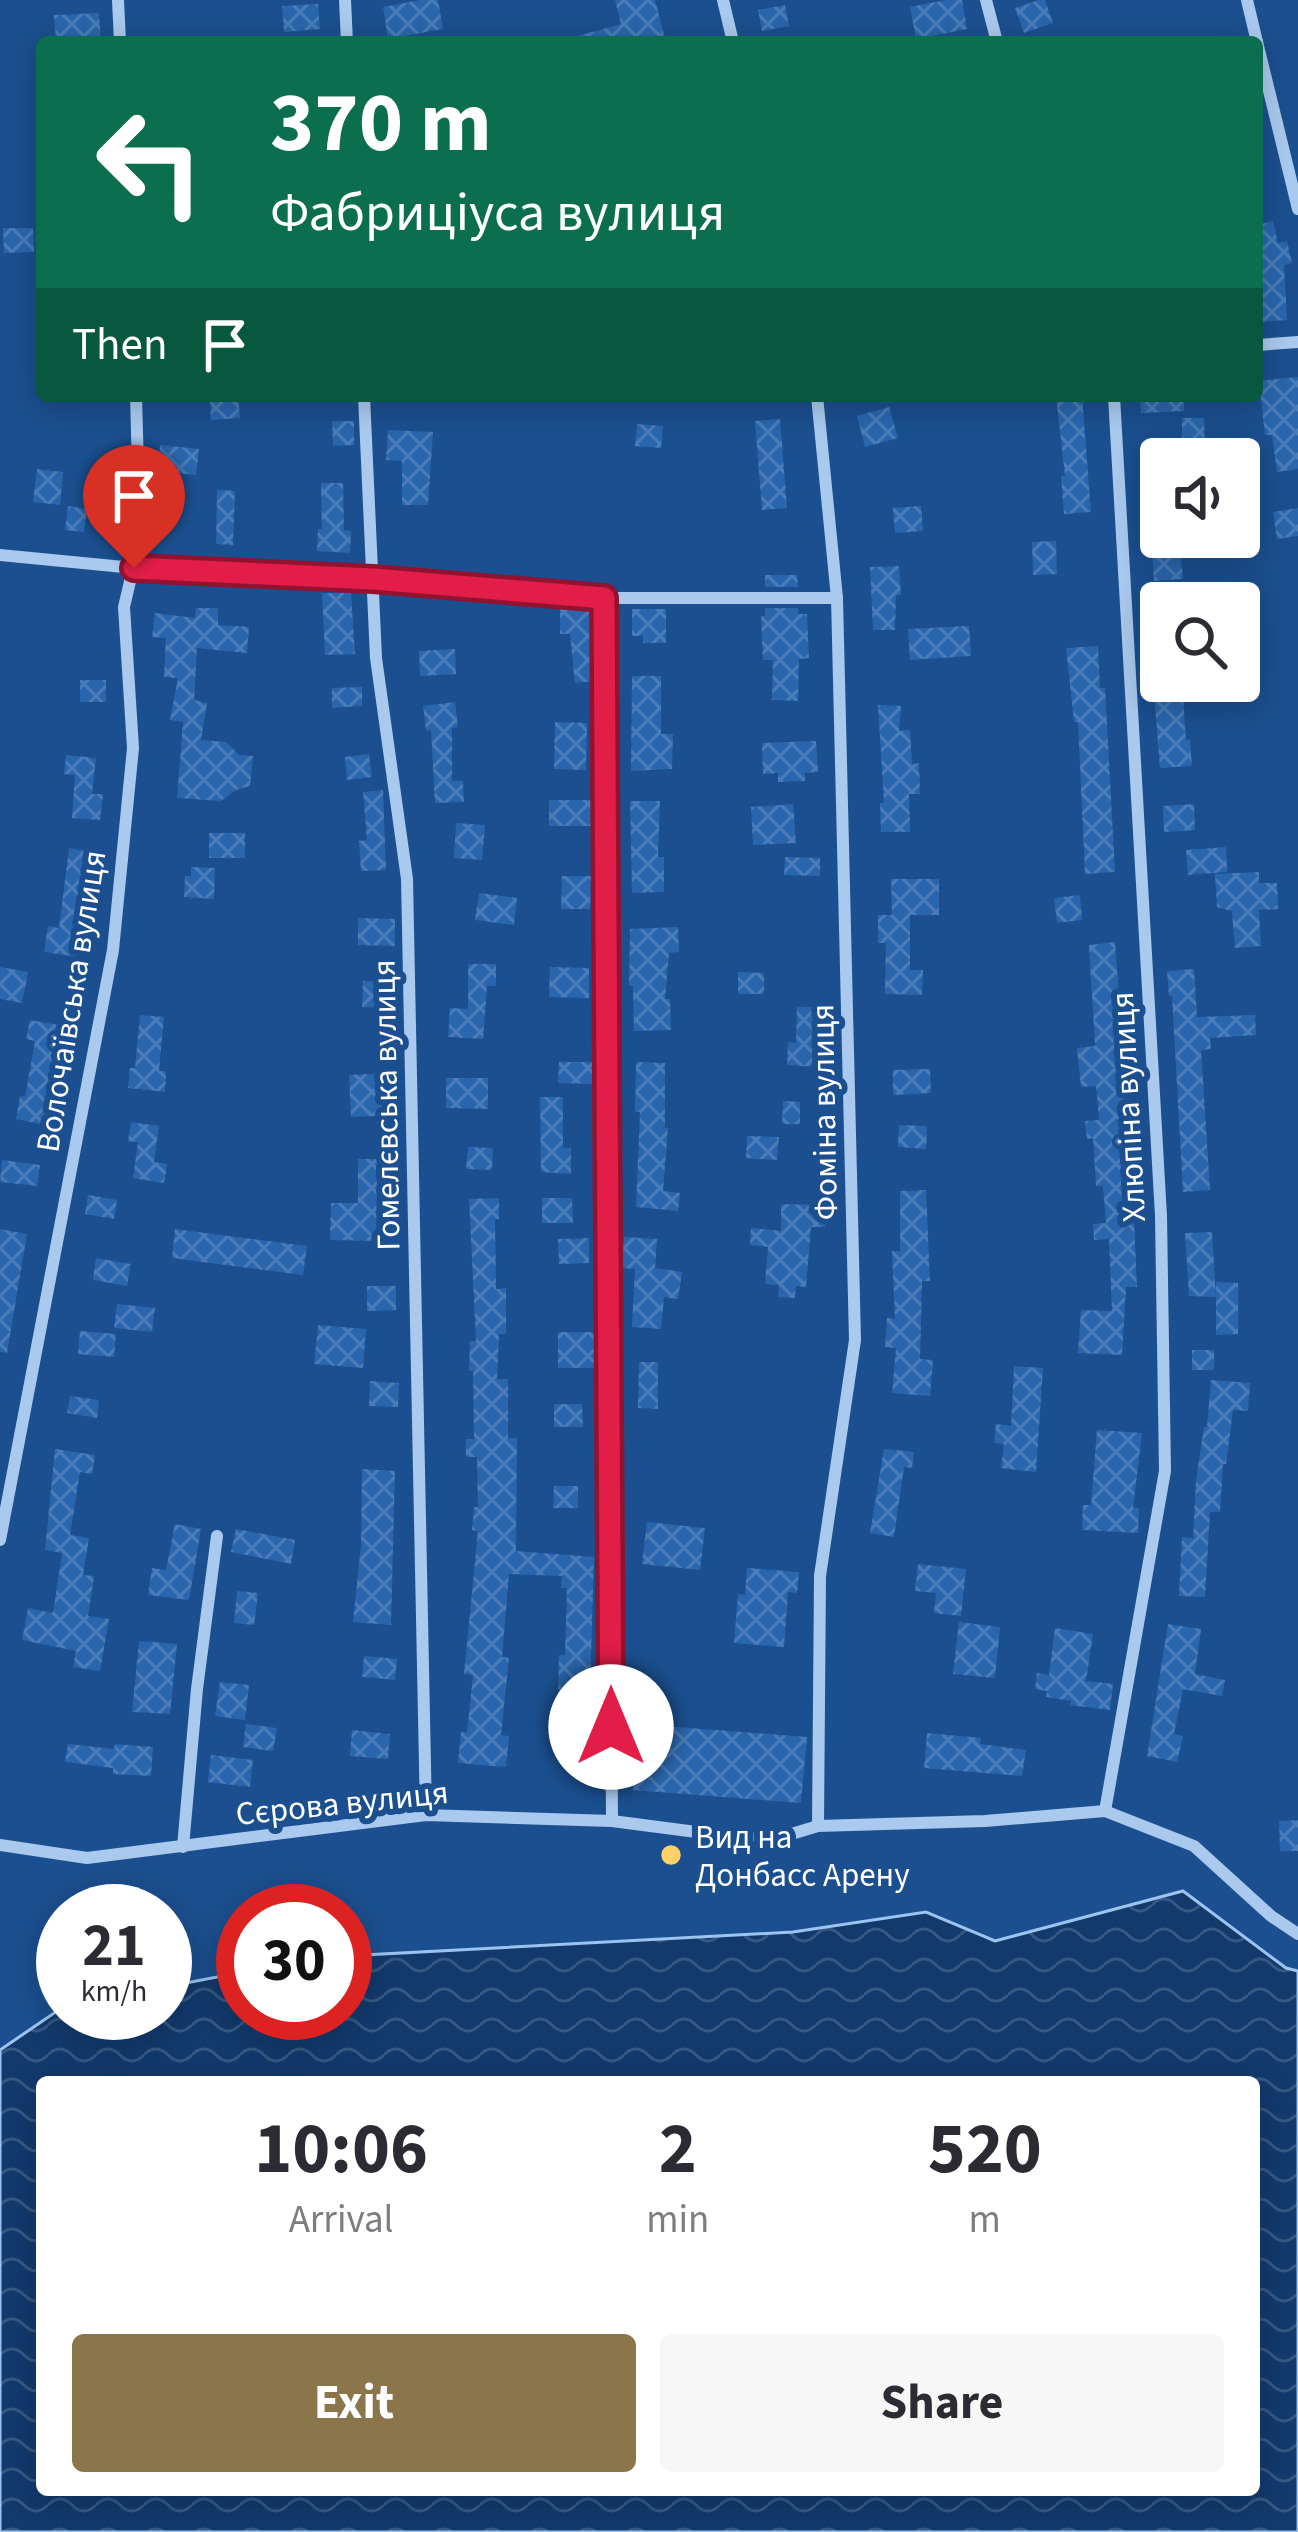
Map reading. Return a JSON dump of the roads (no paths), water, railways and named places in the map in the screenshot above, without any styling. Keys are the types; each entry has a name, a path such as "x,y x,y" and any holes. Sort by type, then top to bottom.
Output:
{"street":[{"path":"118,0 120,36"},
{"path":"345,0 347,36"},
{"path":"723,0 732,36"},
{"path":"986,0 995,36"},
{"path":"1246,0 1255,36"},
{"path":"1263,66 1298,209"},
{"path":"1263,345 1298,342"},
{"name":"Волочаївська вулиця","path":"0,1540 112,950 133,748 124,607 141,508 136,402"},
{"name":"Гомелєвська вулиця","path":"364,402 376,658 407,879 426,1815"},
{"name":"Фоміна вулиця","path":"818,1826 820,1576 855,1340 837,598 819,402"},
{"name":"Хлюпіна вулиця","path":"1105,1811 1165,1471 1161,1216 1114,402"},
{"path":"0,555 604,598 837,598"},
{"path":"604,598 612,1821"},
{"path":"183,1847 217,1536"},
{"name":"Сєрова вулиця","path":"0,1845 87,1858 426,1815 612,1821 750,1839 818,1826 985,1822 1105,1811 1194,1846 1270,1916 1298,1934"}],"water":[{"path":"1183,1891 1286,1968 1298,1971 1298,2532 0,2532 0,2050 36,2025 36,2040 192,2040 192,1982 216,1977 216,2040 372,2040 372,1955 793,1932 926,1912 995,1941"}],"place":[{"name":"Вид на Донбасс Арену","path":"671,1855"}]}
